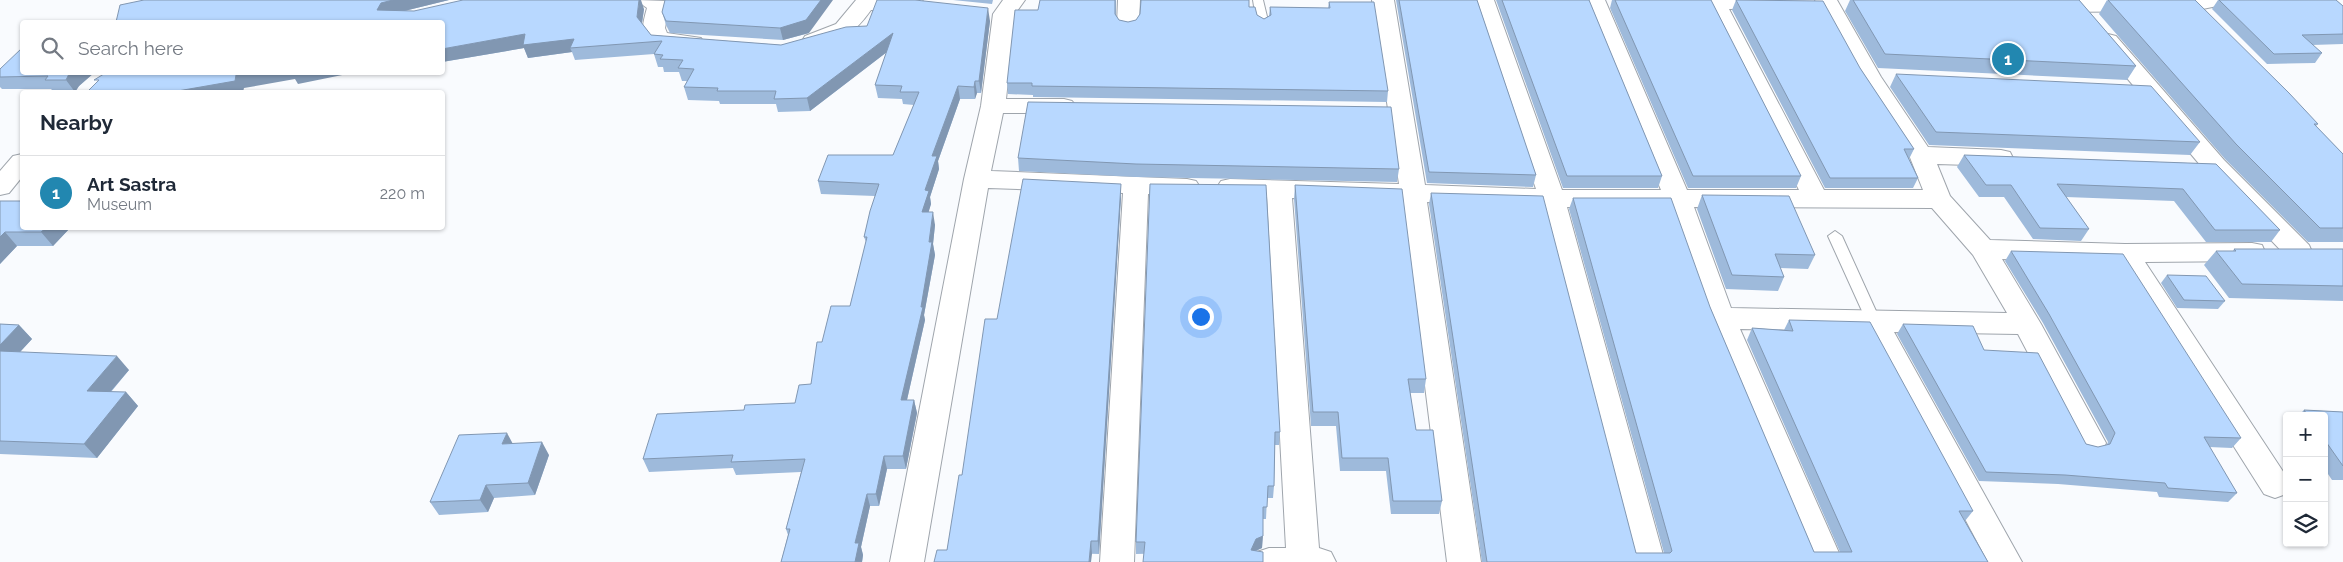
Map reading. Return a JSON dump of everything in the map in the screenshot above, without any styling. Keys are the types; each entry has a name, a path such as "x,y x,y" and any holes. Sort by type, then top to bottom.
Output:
{"street":[{"path":"647,0 658,6 652,24 654,32 663,41 710,44"},
{"path":"1128,24 1129,0"},
{"path":"1383,0 1392,111 1413,194 1464,562"},
{"path":"1483,0 1552,198 1648,562"},
{"path":"1594,0 1677,197 1721,318 1826,562"},
{"path":"1609,0 1619,1"},
{"path":"1658,2 1821,3 1921,155 1938,199 1983,249 2027,324 2091,443"},
{"path":"1715,2 1816,199"},
{"path":"793,46 838,34 852,21 865,3 932,6"},
{"path":"2028,6 2204,3 2214,26"},
{"path":"2078,6 2215,166 2299,252"},
{"path":"907,562 977,179 993,106 1001,8"},
{"path":"1869,77 1898,78"},
{"path":"2121,88 2150,90"},
{"path":"993,106 1083,107"},
{"path":"1921,155 2029,159"},
{"path":"0,187 20,164"},
{"path":"2186,164 2215,166"},
{"path":"977,179 1136,187 1279,188 1552,198 1938,199"},
{"path":"1122,562 1136,187"},
{"path":"1269,562 1311,561 1279,188"},
{"path":"1983,249 2125,253 2325,252"},
{"path":"2125,253 2275,486"},
{"path":"1721,318 2027,324"},
{"path":"1874,322 2005,562"}],"lane":[{"path":"1258,0 1263,25"},
{"path":"1835,236 1874,322"}],"building":[{"path":"144,0 393,0 381,3 377,10 414,11 463,0 639,0 637,17 651,35 781,45 846,27 867,26 877,0 915,0 988,8 979,81 975,81 974,87 958,86 932,156 937,156 925,190 929,191 922,212 933,212 929,242 932,242 921,307 923,307 901,400 914,400 903,456 884,456 876,494 867,494 855,543 859,543 855,562 781,562 790,529 786,529 805,459 731,462 733,455 643,459 657,414 744,410 745,405 795,403 799,385 811,384 817,342 822,342 831,306 850,306 867,237 864,237 870,211 879,184 818,181 828,155 893,155 919,92 900,92 902,86 875,85 893,33 807,98 774,99 776,91 717,91 718,88 684,87 694,69 678,68 683,60 660,59 663,55 654,54 662,41 570,48 574,39 523,45 525,34 445,48 445,20 116,20 120,5"},
{"path":"665,0 821,0 806,20 780,28 666,21 662,12"},
{"path":"1040,0 1115,0 1115,14 1119,20 1128,22 1136,20 1140,14 1141,0 1249,0 1249,7 1255,7 1257,15 1264,19 1271,15 1270,7 1330,8 1329,2 1374,2 1388,91 1032,86 1032,83 1007,83 1015,10 1038,10"},
{"path":"1399,0 1477,0 1536,175 1429,172"},
{"path":"1502,0 1589,0 1662,176 1567,176"},
{"path":"1615,0 1711,0 1801,176 1693,176"},
{"path":"1736,0 1823,1 1860,68 1914,149 1904,149 1918,178 1830,178"},
{"path":"1853,0 2079,0 2136,66 1885,54"},
{"path":"2108,0 2195,0 2289,93 2318,124 2314,124 2343,154 2343,228 2320,228 2236,144"},
{"path":"2219,0 2336,0 2343,6 2343,34 2302,35 2322,53 2274,54"},
{"path":"20,50 20,75 68,75 66,80 45,80 48,76 0,77 0,69"},
{"path":"1896,74 2151,86 2200,142 1936,132"},
{"path":"102,75 236,75 235,81 183,90 89,90 99,80 94,80"},
{"path":"1028,102 1391,107 1399,169 1136,164 1018,158"},
{"path":"1964,155 2216,164 2280,230 2215,230 2183,189 2057,184 2089,229 2040,228 2011,185 1986,185"},
{"path":"1023,179 1121,184 1098,541 1091,541 1089,562 934,562 937,550 947,550 959,475 962,475 985,319 997,319"},
{"path":"1150,184 1266,185 1280,432 1275,432 1274,486 1268,486 1267,507 1263,507 1263,536 1256,539 1251,550 1263,552 1263,562 1143,562 1145,542 1136,542"},
{"path":"1295,185 1402,189 1426,379 1408,379 1416,430 1433,430 1442,501 1393,501 1388,458 1342,458 1338,412 1313,412"},
{"path":"1431,193 1543,196 1636,553 1670,553 1672,551 1573,198 1671,198 1710,307 1814,552 1852,552 1752,328 1793,331 1789,320 1870,322 1973,511 1959,511 1988,562 1487,562"},
{"path":"1702,195 1789,196 1815,255 1775,254 1784,277 1732,275"},
{"path":"0,201 20,201 20,230 44,230 41,232 5,232 0,237"},
{"path":"2234,249 2343,249 2343,286 2242,284 2216,251 2236,251"},
{"path":"2011,251 2123,254 2241,438 2204,437 2237,493 2168,488 2165,483 2065,475 1986,472 1903,324 1973,326 1984,350 2038,353 2086,444 2098,447 2110,444 2115,433 2049,314"},
{"path":"2167,275 2206,276 2225,301 2184,300"},
{"path":"0,324 19,325 0,345"},
{"path":"0,351 117,356 87,391 126,392 84,444 0,441"},
{"path":"2304,410 2343,412 2343,466 2328,445 2328,412 2305,412"},
{"path":"507,433 502,444 542,442 528,483 486,485 480,500 430,502 459,435"}],"place":[{"name":"Art Sastra","path":"2008,59"}]}
